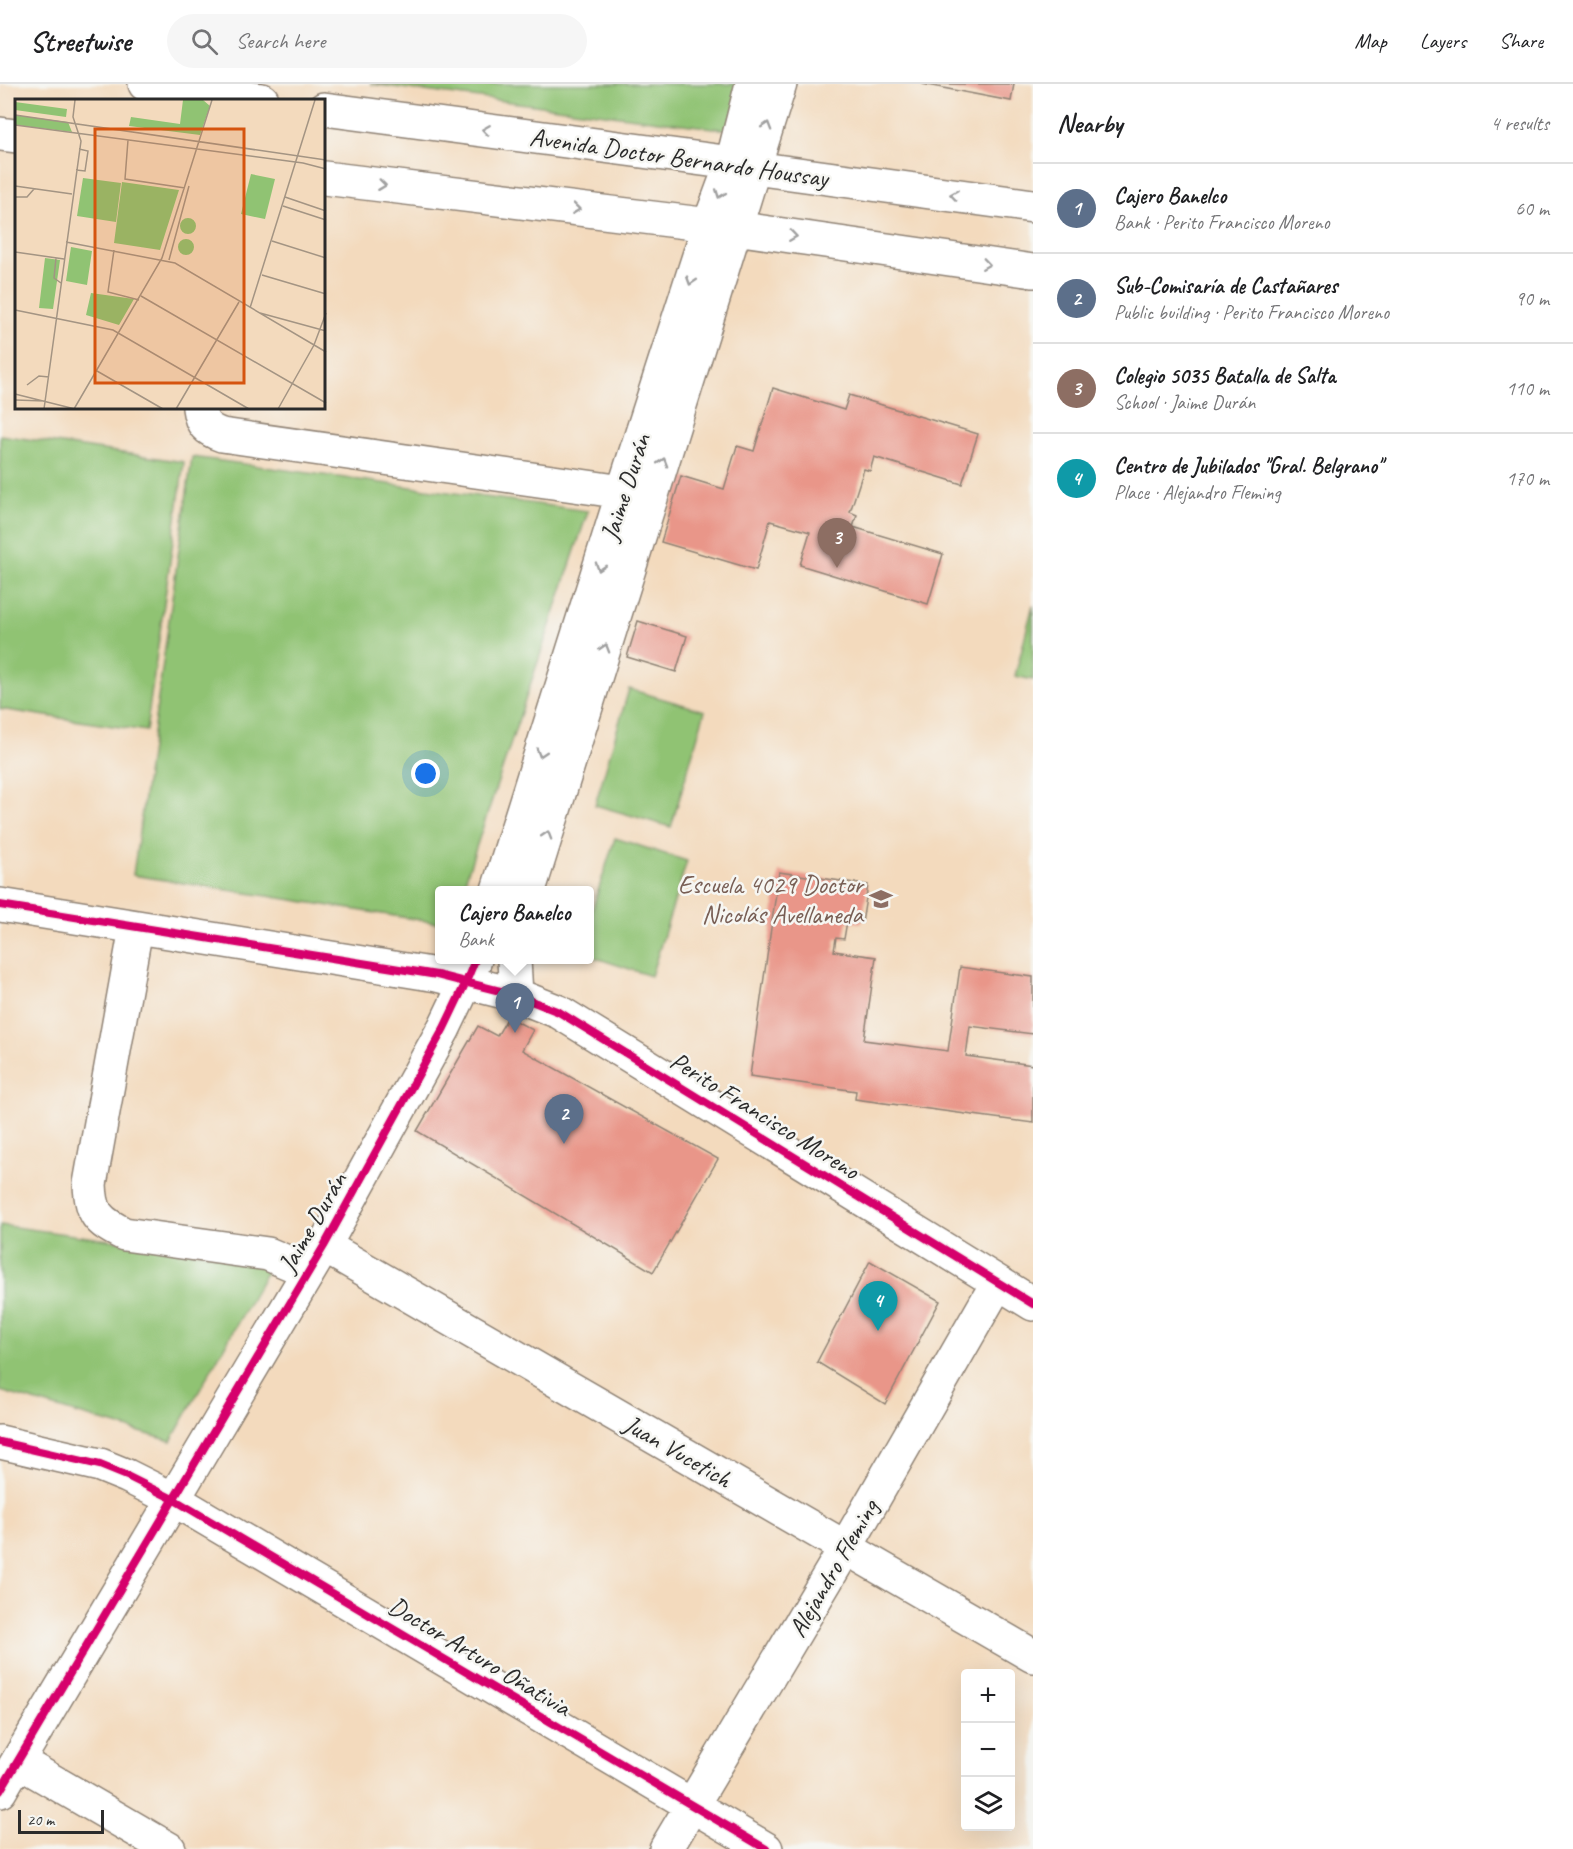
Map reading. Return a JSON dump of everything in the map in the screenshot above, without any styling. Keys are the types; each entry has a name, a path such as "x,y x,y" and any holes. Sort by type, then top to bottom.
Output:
{"street":[{"path":"145,84 255,99"},
{"name":"Jaime Durán","path":"743,166 752,84"},
{"name":"Jaime Durán","path":"500,886 623,492 743,166 780,84"},
{"name":"Avenida Doctor Bernardo Houssay","path":"326,109 1033,206"},
{"path":"0,134 15,136"},
{"path":"326,178 722,227 1033,270"},
{"name":"Jaime Durán","path":"530,886 722,227"},
{"path":"199,410 201,421 210,431 222,435 623,492"},
{"name":"Perito Francisco Moreno","path":"0,905 437,975 470,971 516,995 559,1012 997,1284 1033,1304"},
{"name":"Juan Vucetich","path":"136,928 90,1184 91,1202 96,1214 105,1225 124,1234 316,1259 846,1547 1033,1656"},
{"path":"514,964 516,995"},
{"name":"Jaime Durán","path":"0,1791 316,1259 444,1028 470,971"},
{"name":"Alejandro Fleming","path":"666,1849 846,1547 997,1284"},
{"name":"Doctor Arturo Oñativia","path":"0,1442 100,1465 172,1499 766,1849"},
{"path":"18,1761 169,1849"}],"green space":[{"path":"370,84 749,84 729,130"},
{"path":"0,435 184,462 146,731 0,709"},
{"path":"192,457 588,511 463,886 435,886 435,922 133,875"},
{"path":"1033,605 1033,680 1015,676"},
{"path":"629,689 705,711 671,827 595,805"},
{"path":"615,838 687,861 651,976 594,957 594,904"},
{"path":"0,1225 272,1262 171,1441 0,1391"}],"building":[{"path":"922,84 1014,84 1011,101"},
{"path":"773,388 844,410 849,395 978,434 962,484 874,457 870,471 864,469 850,512 857,515 853,527 943,554 928,604 800,565 810,532 770,521 756,570 661,542 681,476 724,489 737,446 754,451"},
{"path":"638,621 687,636 676,672 627,657"},
{"path":"779,872 868,885 862,923 847,921 844,939 836,938 834,951 876,957 864,1040 948,1051 960,967 1033,977 1033,1034 970,1026 966,1056 1033,1065 1033,1123 855,1099 856,1091 750,1076"},
{"path":"508,1017 533,1030 522,1050 718,1159 653,1272 417,1131 478,1026 497,1036"},
{"path":"870,1261 940,1301 885,1404 817,1362"}],"cycle path":[{"path":"0,905 437,975 516,995 559,1012 1033,1304"},
{"path":"0,1791 324,1246 444,1028 473,964"},
{"path":"0,1442 100,1465 173,1499 766,1849"}],"place":[{"name":"Colegio 5035 Batalla de Salta","path":"837,568"},
{"name":"Escuela 4029 Doctor Nicolás Avellaneda","path":"881,899"},
{"name":"Cajero Banelco","path":"515,1033"},
{"name":"Sub-Comisaría de Castañares","path":"564,1144"},
{"name":"Centro de Jubilados \"Gral. Belgrano\"","path":"878,1331"}]}
